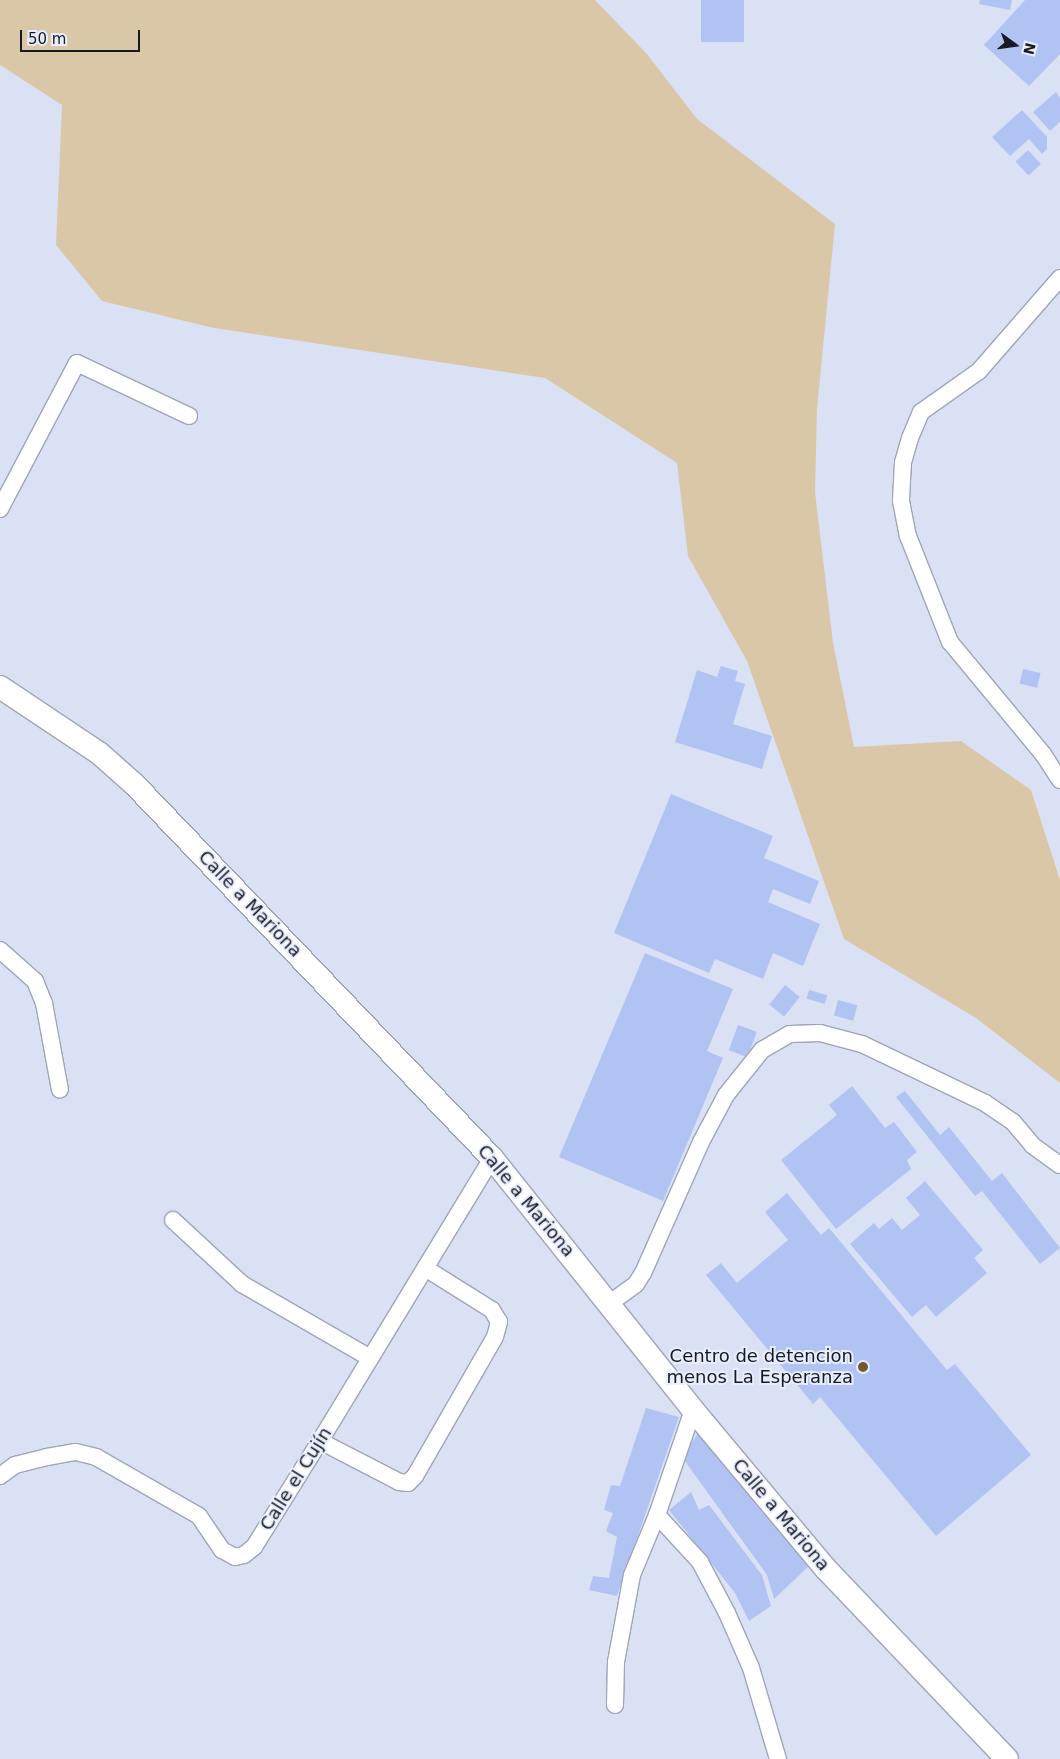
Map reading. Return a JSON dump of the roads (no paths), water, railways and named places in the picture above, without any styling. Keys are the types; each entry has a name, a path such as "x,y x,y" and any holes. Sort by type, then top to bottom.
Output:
{"main road":[{"name":"Calle a Mariona","path":"0,687 99,754 134,784 492,1158 693,1410 826,1569 1007,1759"}],"street":[{"path":"1060,278 979,371 921,412 904,462 901,501 914,553 950,642 1043,754 1060,780"},
{"path":"0,508 77,363 189,416"},
{"path":"0,950 35,981 44,1003 60,1090"},
{"path":"610,1304 636,1284 643,1273 701,1142 726,1095 762,1050 790,1034 820,1033 862,1044 985,1103 1013,1122 1032,1144 1060,1166"},
{"name":"Calle el Cujín","path":"0,1476 15,1465 47,1457 76,1452 96,1457 198,1516 222,1550 235,1557 254,1547 492,1158"},
{"path":"174,1220 242,1284 370,1358"},
{"path":"320,1441 399,1482 408,1483 415,1476 495,1337 499,1322 492,1310 425,1268"},
{"path":"615,1705 616,1662 632,1575 657,1515 693,1410"},
{"path":"657,1515 700,1562 727,1613 752,1668 778,1759"}],"place":[{"name":"Centro de detencion menos La Esperanza","path":"863,1367"}]}
